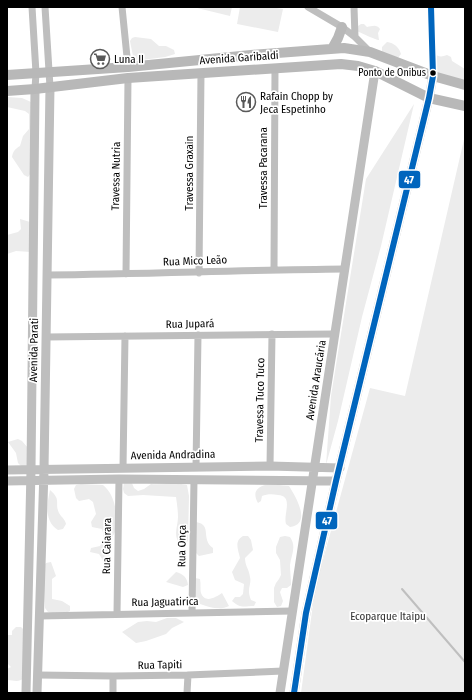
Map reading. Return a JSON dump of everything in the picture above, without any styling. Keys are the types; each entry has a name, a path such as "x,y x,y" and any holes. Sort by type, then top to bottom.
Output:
{"main road":[{"path":"332,48 342,27"},
{"name":"Avenida Garibaldi","path":"7,75 332,48 370,52 433,76 465,85"},
{"path":"375,71 380,62 387,58"},
{"name":"Avenida Garibaldi","path":"7,91 128,78 341,64 358,66 375,71 429,98 465,106"}],"street":[{"name":"Avenida Parati","path":"26,693 31,480 36,73 32,7"},
{"name":"Avenida Parati","path":"37,693 44,470 50,87 45,7"},
{"path":"122,7 128,66"},
{"path":"308,7 356,37 370,52"},
{"path":"354,7 356,37"},
{"path":"294,693 306,613 336,482 429,98 433,76 431,7"},
{"name":"Travessa Pacarana","path":"274,270 275,68"},
{"name":"Avenida Araucária","path":"280,693 375,71"},
{"name":"Travessa Graxain","path":"200,273 201,73"},
{"name":"Travessa Nutria","path":"126,274 128,78"},
{"name":"Rua Mico Leão","path":"47,275 344,269"},
{"name":"Travessa Tuco Tuco","path":"270,466 272,334"},
{"name":"Rua Jupará","path":"46,336 335,334"},
{"path":"196,467 198,335"},
{"path":"123,468 125,336"},
{"name":"Avenida Andradina","path":"7,470 270,466 340,468"},
{"path":"7,481 119,479 312,480 336,482"},
{"name":"Rua Caiarara","path":"117,614 119,479"},
{"name":"Rua Onça","path":"192,612 194,480"},
{"name":"Rua Jaguatirica","path":"39,616 292,611"},
{"name":"Rua Tapiti","path":"38,674 188,676 283,671"},
{"path":"113,676 113,693"},
{"path":"187,693 188,676"}],"green space":[{"path":"193,7 232,7 230,16"},
{"path":"240,7 270,7 283,9 278,32 237,24"},
{"path":"364,24 367,27 379,27 379,40 357,31 358,26"},
{"path":"135,37 151,39 159,46 166,46 174,50 175,54 165,57 134,61 130,41"},
{"path":"387,42 398,47 401,54 397,59 382,52 382,47"},
{"path":"434,54 437,56 447,55 451,57 452,61 465,69 465,84 434,72"},
{"path":"7,97 22,98 31,102 31,173 28,177 24,175 12,157 14,150 20,146 23,136 29,129 29,114 25,111 7,107"},
{"path":"414,104 381,246 326,465 331,396 366,179"},
{"name":"Ecoparque Itaipu","path":"465,135 465,693 301,693 315,589 370,388 405,396"},
{"path":"20,219 30,222 31,252 16,251 7,254 7,235 18,232 21,229"},
{"path":"18,439 28,448 27,467 22,467 18,463 16,453 8,442"},
{"path":"124,482 132,483 134,488 138,491 151,484 187,485 189,496 188,541 184,544 179,543 177,540 176,530 178,510 176,497 143,495 128,496 124,493"},
{"path":"76,485 103,485 110,494 115,506 115,532 110,543 109,558 104,562 99,554 90,552 91,548 100,546 103,540 103,533 102,529 92,527 91,522 96,514 93,502 89,499 79,501 76,498 74,489"},
{"path":"265,485 289,486 300,510 300,521 297,525 290,527 286,524 287,502 283,496 272,494 264,495 258,503 255,494 259,488"},
{"path":"50,490 56,496 59,513 66,522 63,529 58,530 50,522 48,501"},
{"path":"196,522 204,526 207,541 213,548 213,553 199,556 196,553"},
{"path":"243,536 248,536 251,540 253,550 245,558 250,580 249,590 251,600 256,602 254,606 245,607 235,604 232,601 235,597 240,597 243,594 244,584 235,580 232,572 240,558 238,540"},
{"path":"280,537 290,537 293,544 290,565 291,585 287,588 282,588 280,592 283,601 281,606 277,607 274,602 274,588 281,575 280,560 276,553 276,547"},
{"path":"51,562 56,576 52,579 52,599 62,601 70,606 70,611 62,614 48,612 45,608 43,567 46,563"},
{"path":"176,572 184,576 188,585 183,587 166,582"},
{"path":"195,578 200,579 201,593 205,598 211,599 222,593 229,606 218,608 200,604 195,596"},
{"path":"167,618 176,618 184,622 172,628 166,634 136,643 122,632 138,622 156,622"},
{"path":"16,627 21,627 25,631 24,678 16,681 7,680 7,669 11,667 7,663 7,635 12,635 12,631"}],"waterway":[{"path":"402,589 465,662"}],"transit line":[{"name":"47","path":"294,693 306,613 336,481 429,98 433,76 431,7"}],"place":[{"name":"Luna II","path":"100,59"},
{"name":"Ponto de Onibus","path":"433,73"},
{"name":"Rafain Chopp by Jeca Espetinho","path":"246,102"}]}
